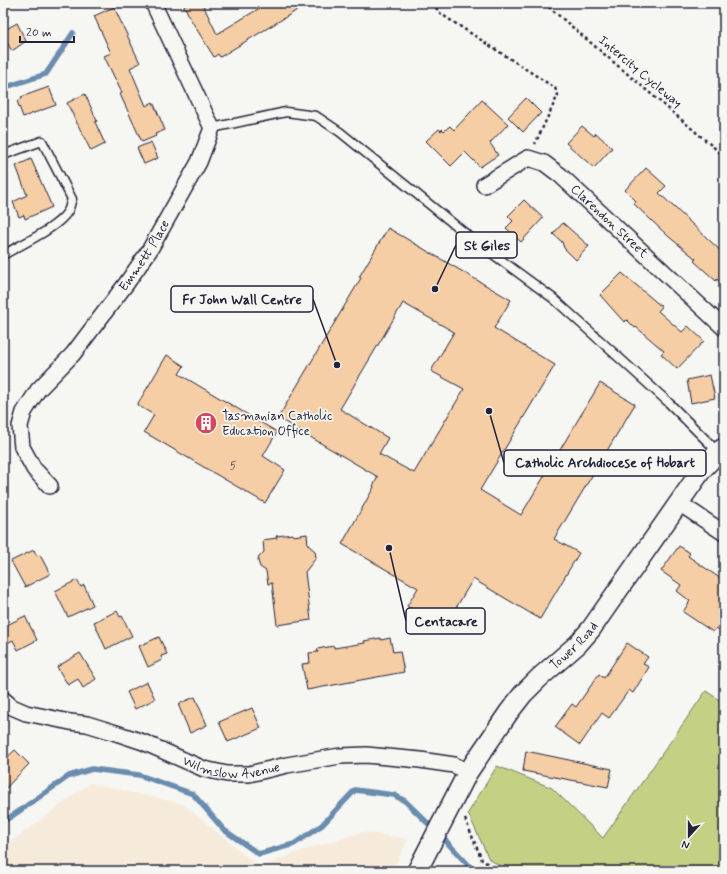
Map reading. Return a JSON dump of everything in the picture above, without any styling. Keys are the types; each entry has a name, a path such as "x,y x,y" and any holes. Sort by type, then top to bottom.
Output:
{"street":[{"path":"153,3 212,128"},
{"name":"Emmett Place","path":"50,486 34,469 22,447 20,426 24,412 38,390 73,354 149,251 199,162 212,128"},
{"path":"484,185 528,158"},
{"name":"Clarendon Street","path":"528,158 544,163 560,175 724,328"},
{"name":"Tower Road","path":"418,871 468,772 508,712 539,678 578,644 591,629 701,471 721,450"},
{"path":"679,503 724,533"},
{"name":"Wilmslow Avenue","path":"3,699 12,707 26,712 70,722 87,724 113,732 143,742 204,769 227,774 249,774 287,765 340,756 366,755 454,765 468,772"}],"lane":[{"path":"212,128 286,112 316,116 340,132 471,238 554,299 721,450"},
{"path":"3,155 42,141 72,199 68,211 59,221 3,255"}],"path":[{"path":"432,3 441,14 555,88 558,95 528,158"},
{"name":"Intercity Cycleway","path":"544,3 724,156"},
{"path":"449,808 464,818 482,860 499,871"}],"shaded area":[{"path":"90,783 183,804 260,868 292,854 362,832 408,839 392,871 3,871 3,848"}],"green space":[{"path":"706,691 724,703 724,871 508,871 489,859 468,813 497,766 552,788 603,838"}],"building":[{"path":"183,3 202,3 217,34 268,3 309,3 220,57 218,54 214,57 191,20"},
{"path":"114,7 140,63 130,68 146,106 153,102 165,130 142,142 120,94 122,93 104,56 111,53 94,16"},
{"path":"17,23 26,41 12,51 3,36 3,31"},
{"path":"49,87 56,105 23,117 17,101 22,99 21,97"},
{"path":"85,94 105,144 91,151 67,103"},
{"path":"526,98 541,113 523,132 508,117"},
{"path":"482,100 508,124 490,143 498,155 480,167 465,152 451,166 426,141 439,129 444,131 450,126 454,130"},
{"path":"582,126 594,136 596,133 612,148 594,168 566,143"},
{"path":"151,142 158,158 144,164 137,148"},
{"path":"31,159 52,207 25,219 24,215 19,217 13,202 27,195 16,166"},
{"path":"646,168 666,186 659,193 724,254 724,286 717,279 716,281 694,261 696,259 668,236 634,204 636,201 625,190"},
{"path":"524,200 543,218 521,242 506,228 513,221 508,216"},
{"path":"563,223 589,246 576,260 564,248 562,242 553,234"},
{"path":"388,228 511,300 494,328 555,365 480,490 521,515 600,383 635,404 554,539 579,553 540,619 473,579 444,628 407,606 418,588 342,544 374,487 373,486 378,477 278,418 361,278 359,277","holes":["403,303 454,332 431,371 464,389 414,473 379,454 388,438 340,409"]},
{"path":"622,273 662,307 658,311 682,332 688,326 704,341 677,369 661,354 664,351 627,320 624,322 600,295"},
{"name":"Tasmanian Catholic Education Office","path":"167,355 184,366 179,374 277,432 263,456 285,470 265,503 144,432 154,415 137,405"},
{"path":"710,375 715,398 691,403 687,380"},
{"path":"293,534 293,536 307,534 308,545 315,551 316,558 305,572 311,620 277,625 272,583 268,584 266,571 260,567 258,561 259,557 264,552 263,540 277,538 276,536"},
{"path":"679,546 690,553 688,556 724,581 724,633 716,628 713,632 683,612 690,601 677,591 681,585 661,571"},
{"path":"34,550 37,556 40,555 50,574 25,587 11,561"},
{"path":"77,580 81,587 84,585 93,605 68,617 55,591"},
{"path":"117,611 120,617 122,616 132,636 106,649 94,622"},
{"path":"25,616 37,640 18,650 13,640 3,645 3,627"},
{"path":"159,637 167,654 161,656 162,660 148,667 139,646"},
{"path":"381,638 381,640 390,638 393,652 400,651 404,672 307,690 302,664 310,663 309,653 318,652 317,649 365,643 364,641"},
{"path":"627,643 648,657 643,664 649,667 633,693 629,690 609,718 602,713 580,745 555,727 572,704 576,707 599,674 604,678"},
{"path":"80,653 96,679 83,688 78,679 68,685 57,667"},
{"path":"147,682 155,699 135,709 127,692"},
{"path":"195,697 207,725 190,733 178,704"},
{"path":"252,708 261,728 228,742 219,722"},
{"path":"15,750 29,764 3,791 3,761"},
{"path":"526,751 612,769 608,787 523,771"}],"waterway":[{"path":"3,88 46,74 73,33"},
{"path":"3,821 69,776 92,769 139,775 193,794 224,830 259,854 294,844 322,825 355,790 394,795 405,801 474,871"}],"place":[{"name":"St Giles","path":"435,289"},
{"name":"Fr John Wall Centre","path":"337,365"},
{"name":"Catholic Archdiocese of Hobart","path":"489,411"},
{"name":"Tasmanian Catholic Education Office","path":"206,423"},
{"name":"Centacare","path":"389,548"}]}
